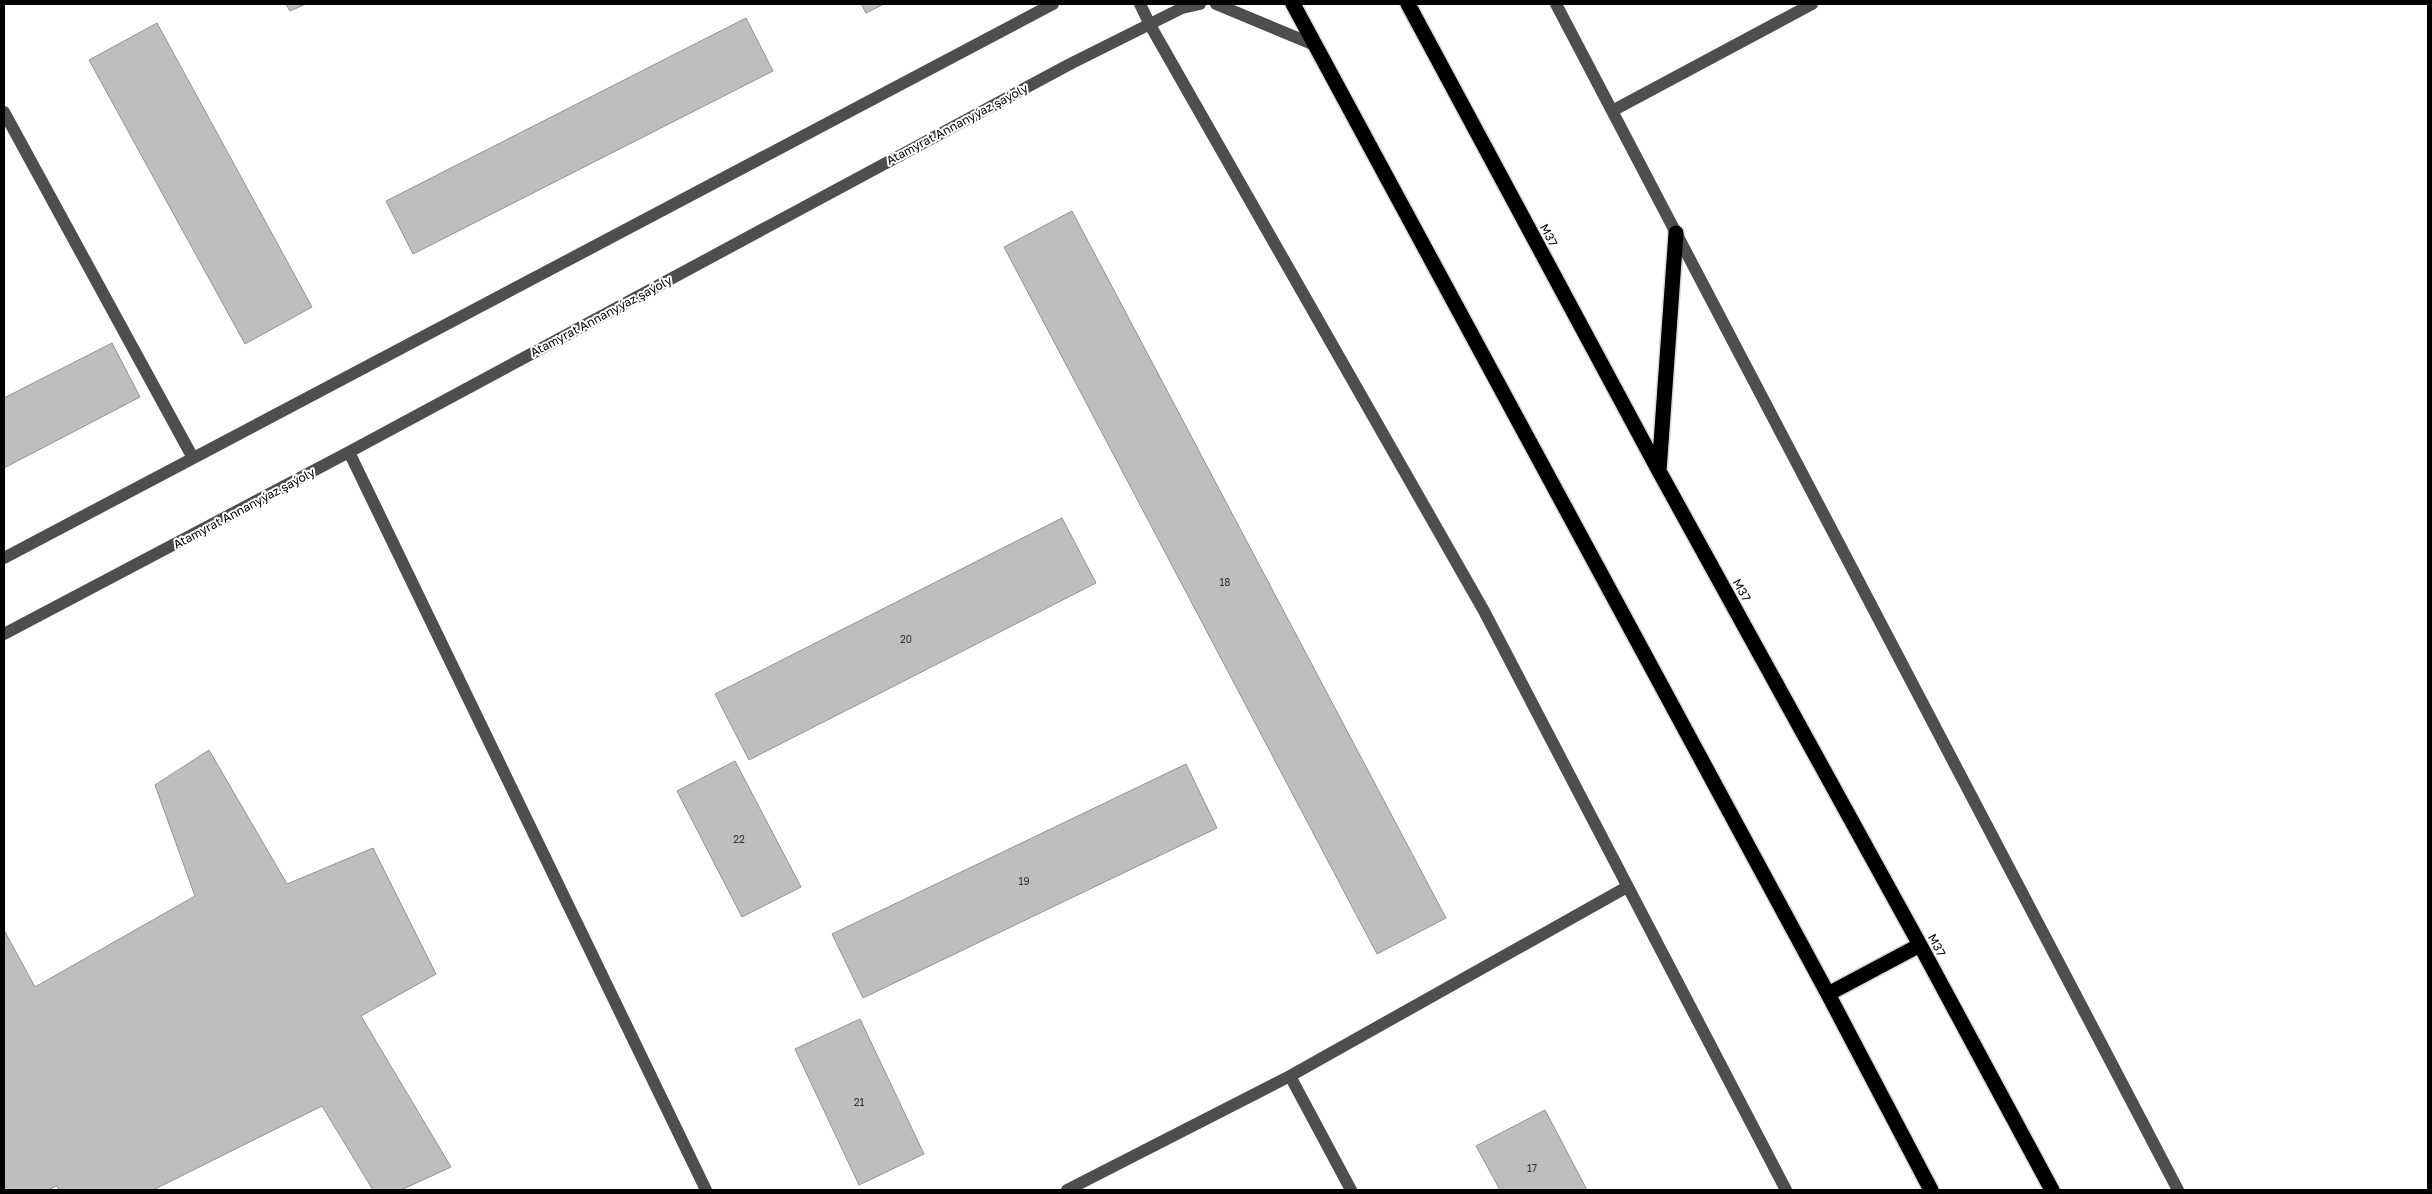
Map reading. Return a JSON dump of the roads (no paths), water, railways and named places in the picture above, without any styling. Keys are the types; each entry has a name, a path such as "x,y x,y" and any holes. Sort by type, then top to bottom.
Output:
{"highway":[{"path":"1293,4 1828,994 1931,1190"},
{"name":"M37","path":"1408,4 1659,471 1920,944 2052,1190"},
{"path":"1659,471 1676,233"},
{"path":"1828,994 1920,944"}],"street":[{"path":"4,558 1052,4"},
{"path":"1140,4 1150,25 1484,611 1786,1190"},
{"name":"Atamyrat Annanyýaz şaýoly","path":"4,634 349,452 1070,64 1182,8 1200,4"},
{"path":"1216,4 1317,46"},
{"path":"1556,4 2178,1190"},
{"path":"1612,111 1812,4"},
{"path":"4,112 193,458"},
{"path":"349,452 706,1190"},
{"path":"1067,1190 1290,1076 1627,887"},
{"path":"1290,1076 1351,1190"}]}
